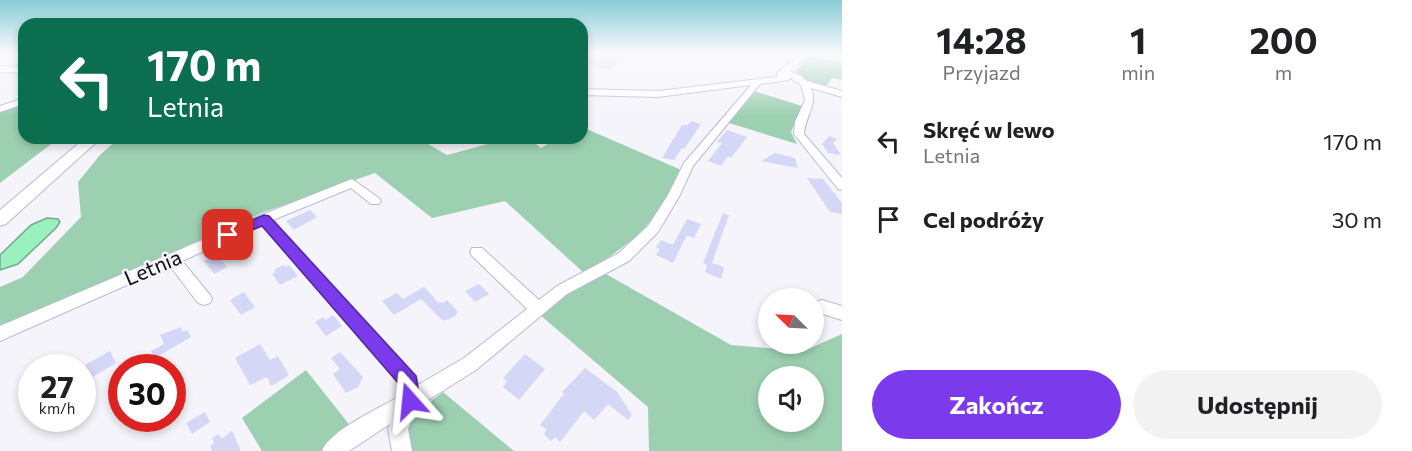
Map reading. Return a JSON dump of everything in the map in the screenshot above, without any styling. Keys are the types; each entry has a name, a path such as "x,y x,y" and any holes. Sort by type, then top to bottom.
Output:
{"main road":[{"path":"0,206 73,144"},
{"path":"0,220 87,144"}],"street":[{"path":"791,77 810,100 800,122 799,135 842,186"},
{"path":"588,92 658,94 791,77 842,94"},
{"path":"332,451 354,434 470,364 562,290 624,257 653,229 674,195 688,165 730,118 756,85 755,81"},
{"path":"0,109 18,103"},
{"name":"Letnia","path":"2,333 352,183 375,201"},
{"path":"264,219 409,382 410,401 398,429 402,451"},
{"path":"477,252 538,309"},
{"path":"173,259 204,300"},
{"path":"824,308 842,313"}],"shaded area":[{"path":"799,75 842,75 842,80 832,78 825,87 805,80"},
{"path":"754,91 802,106 791,132 797,144 729,123"},
{"path":"18,100 18,144 51,144 0,183 0,106"},
{"path":"588,130 679,169 680,174 661,207 641,232 584,273 505,201 432,218 375,173 264,212 0,328 0,287 23,277 81,217 78,182 112,144 428,144 447,155 488,144 536,144 541,148 547,144 588,144"},
{"path":"47,218 58,219 60,222 18,264 0,270 0,255 31,225"},
{"path":"606,274 731,345 758,347 758,354 824,354 824,342 842,334 842,451 649,451 648,407 540,315 572,291"},
{"path":"306,370 352,428 323,451 262,451 242,418"},
{"path":"443,392 514,451 412,451 404,438 407,430 420,412"}],"building":[{"path":"691,121 701,124 684,149 682,148 674,160 662,158 682,125 688,125"},
{"path":"727,130 747,137 731,158 728,156 721,166 708,161 722,143 717,142"},
{"path":"829,136 837,139 833,143 841,155 828,153 822,144"},
{"path":"775,153 795,158 798,168 761,161"},
{"path":"807,178 823,179 842,203 842,214 830,212"},
{"path":"310,210 317,217 294,230 286,221"},
{"path":"723,213 729,215 712,263 724,267 721,279 705,272 707,265 703,263"},
{"path":"687,219 701,224 694,238 687,235 673,263 656,255 660,249 656,247 661,240 673,245"},
{"path":"217,254 227,267 214,274 204,261"},
{"path":"283,265 286,267 289,265 298,276 280,285 272,274 276,272 274,270"},
{"path":"479,284 489,294 475,302 465,291"},
{"path":"424,287 438,302 443,303 447,300 458,312 454,317 443,321 421,299 394,315 382,301 397,293 403,299"},
{"path":"244,292 255,307 241,315 230,300"},
{"path":"333,315 342,326 326,336 315,322 323,317 326,320"},
{"path":"181,327 183,332 187,330 191,337 162,354 153,354 151,351 164,344 160,335"},
{"path":"260,344 270,360 278,356 289,375 271,386 267,377 250,385 235,358"},
{"path":"110,351 112,354 108,354 108,368 96,375 96,359"},
{"path":"340,352 363,377 358,387 346,393 333,374 340,369 331,358"},
{"path":"525,354 545,369 519,400 503,387 507,381 503,378"},
{"path":"585,368 617,392 632,415 628,420 608,404 594,420 584,411 560,442 555,437 551,441 544,434 547,430 540,425 564,394 562,392"},
{"path":"205,412 210,422 192,434 186,423"},
{"path":"232,431 241,451 212,451 210,446 214,443 212,438 219,434 221,439"}],"route":[{"path":"228,235 264,219 409,382 410,401"}]}
